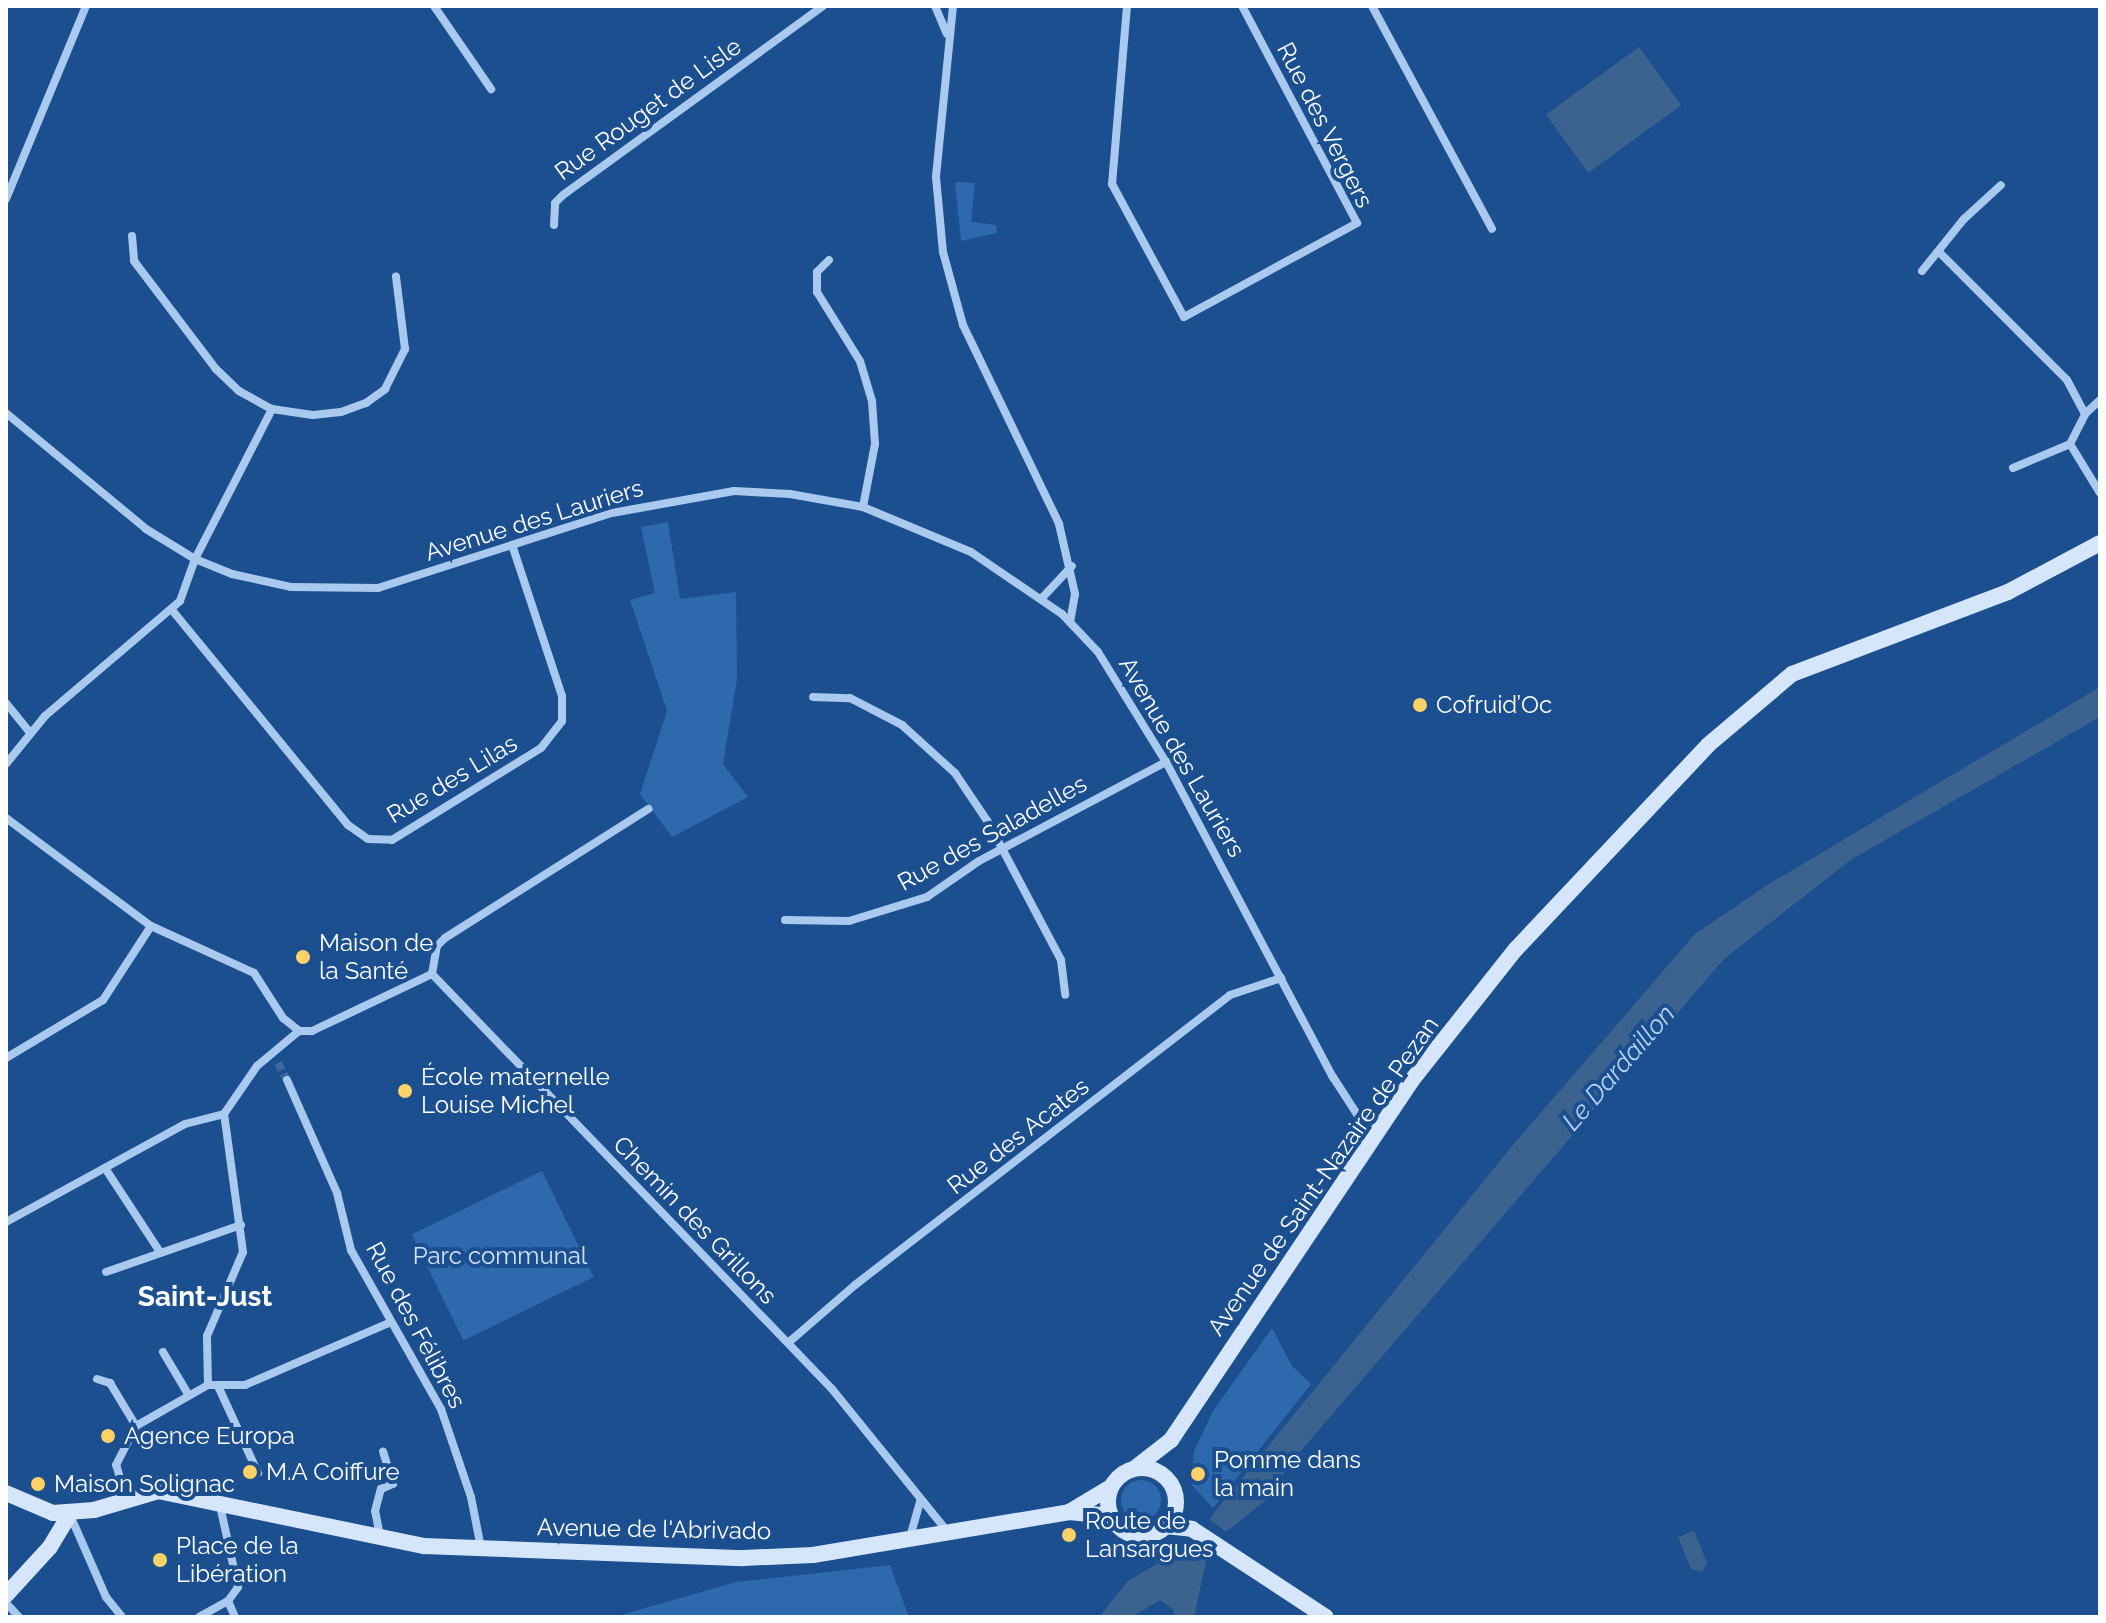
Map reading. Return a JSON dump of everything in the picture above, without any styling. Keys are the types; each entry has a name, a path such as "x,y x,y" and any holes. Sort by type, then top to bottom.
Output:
{"main road":[{"name":"Avenue de Saint-Nazaire de Pezan","path":"1135,1468 1171,1440 1412,1080 1516,949 1754,702 1792,674 2008,592 2100,543"},
{"name":"Avenue de Saint-Nazaire de Pezan","path":"1165,1476 1171,1440"},
{"path":"1192,1529 1165,1526 1133,1534 1111,1516 1111,1487 1135,1468 1165,1476 1176,1507 1192,1529 1326,1617"},
{"name":"Avenue de l'Abrivado","path":"1069,1512 1111,1487"},
{"name":"Avenue de l'Abrivado","path":"70,1514 158,1491 382,1540 481,1548 743,1558 813,1555 1069,1512 1111,1516"},
{"path":"6,1493 53,1513 70,1514 50,1547 6,1595"},
{"path":"1165,1526 1176,1507"}],"street":[{"path":"6,199 86,6"},
{"path":"434,6 491,89"},
{"name":"Rue Rouget de Lisle","path":"554,225 555,203 563,195 823,6"},
{"path":"935,6 948,34"},
{"path":"953,6 948,34 936,200 951,287 972,345 1051,503 1072,566 1070,622"},
{"name":"Rue des Vergers","path":"1127,6 1112,184 1184,317 1357,223 1242,6"},
{"path":"1372,6 1492,229"},
{"path":"1922,271 1964,219 2001,185"},
{"path":"132,236 134,261 216,369 239,391 272,409 313,415 341,412 366,403 385,389 405,349 396,277"},
{"path":"1939,252 2067,380 2085,414"},
{"path":"829,260 817,272 817,292 860,361 872,401 875,444 863,507"},
{"path":"2013,468 2070,444 2085,414 2100,400"},
{"path":"6,764 29,731 172,610 272,409"},
{"name":"Avenue des Lauriers","path":"6,413 146,529 195,559 262,583 335,591 378,588 612,513 734,491 790,494 863,507 971,552 1041,599 1070,622 1098,652 1166,762 1281,978 1374,1140"},
{"path":"2070,444 2100,493"},
{"name":"Rue des Lilas","path":"172,610 348,825 368,839 392,840 549,743 562,721 562,696 512,545"},
{"path":"1041,599 1072,566"},
{"path":"813,697 850,698 930,747 975,799 1061,960 1065,995"},
{"path":"6,703 29,731"},
{"name":"Rue des Saladelles","path":"785,920 829,924 908,905 1002,848 1166,762"},
{"path":"6,818 151,926 254,973 283,1018 299,1031 312,1031 432,974 437,946 445,938 648,809"},
{"path":"6,1058 103,1000 151,926"},
{"name":"Chemin des Grillons","path":"432,974 788,1343 878,1442 920,1501 947,1531"},
{"name":"Rue des Acates","path":"788,1343 855,1285 1239,988 1281,978"},
{"path":"6,1222 185,1124 224,1114 257,1066 276,1058 299,1031"},
{"name":"Rue des Félibres","path":"287,1080 337,1193 351,1250 389,1323 441,1409 471,1497 481,1548"},
{"path":"224,1114 241,1225 239,1265 207,1336 213,1385 258,1473"},
{"path":"105,1168 160,1252"},
{"path":"106,1272 241,1225"},
{"path":"126,1499 116,1465 136,1426 188,1394 213,1385 267,1377 389,1323"},
{"path":"163,1352 188,1394"},
{"path":"97,1379 110,1383 136,1426"},
{"path":"382,1540 375,1511 381,1489 393,1484 383,1451"},
{"path":"910,1537 920,1501"},
{"path":"199,1617 228,1601 238,1587 220,1506"},
{"path":"70,1514 106,1597 122,1617"},
{"path":"228,1601 235,1617"},
{"path":"6,1603 19,1617"}],"green space":[{"path":"955,182 975,183 971,222 996,225 997,233 961,241"},
{"path":"668,522 680,599 736,592 737,680 723,764 748,797 672,837 640,794 667,711 630,600 655,593 641,527"},
{"name":"Parc communal","path":"542,1171 594,1277 463,1341 412,1235"},
{"path":"1272,1328 1292,1366 1311,1384 1213,1508 1191,1484 1194,1451 1213,1411"},
{"path":"1141,1480 1155,1486 1161,1500 1155,1514 1141,1520 1127,1514 1121,1500 1127,1486"},
{"path":"890,1565 909,1617 614,1617 736,1582"}],"water":[{"path":"1639,47 1681,105 1588,173 1546,115"},
{"name":"Le Dardaillon","path":"2100,687 2100,717 1852,859 1725,958 1287,1467 1274,1494 1226,1532 1209,1519 1513,1145 1695,934 1769,884"},
{"path":"1694,1531 1707,1563 1702,1572 1691,1569 1678,1537"},
{"path":"1183,1548 1207,1557 1194,1617 1174,1617 1174,1610 1160,1600 1132,1617 1099,1617 1128,1581"}],"tunnel":[{"path":"278,1063 287,1080"}],"place":[{"name":"Cofruid’Oc","path":"1420,705"},
{"name":"Maison de la Santé","path":"303,957"},
{"name":"École maternelle Louise Michel","path":"405,1091"},
{"name":"Agence Europa","path":"108,1436"},
{"name":"M.A Coiffure","path":"250,1472"},
{"name":"Pomme dans la main","path":"1198,1474"},
{"name":"Maison Solignac","path":"38,1484"},
{"name":"Route de Lansargues","path":"1069,1535"},
{"name":"Place de la Libération","path":"160,1560"}],"district":[{"name":"Saint-Just","path":"205,1297"}]}
